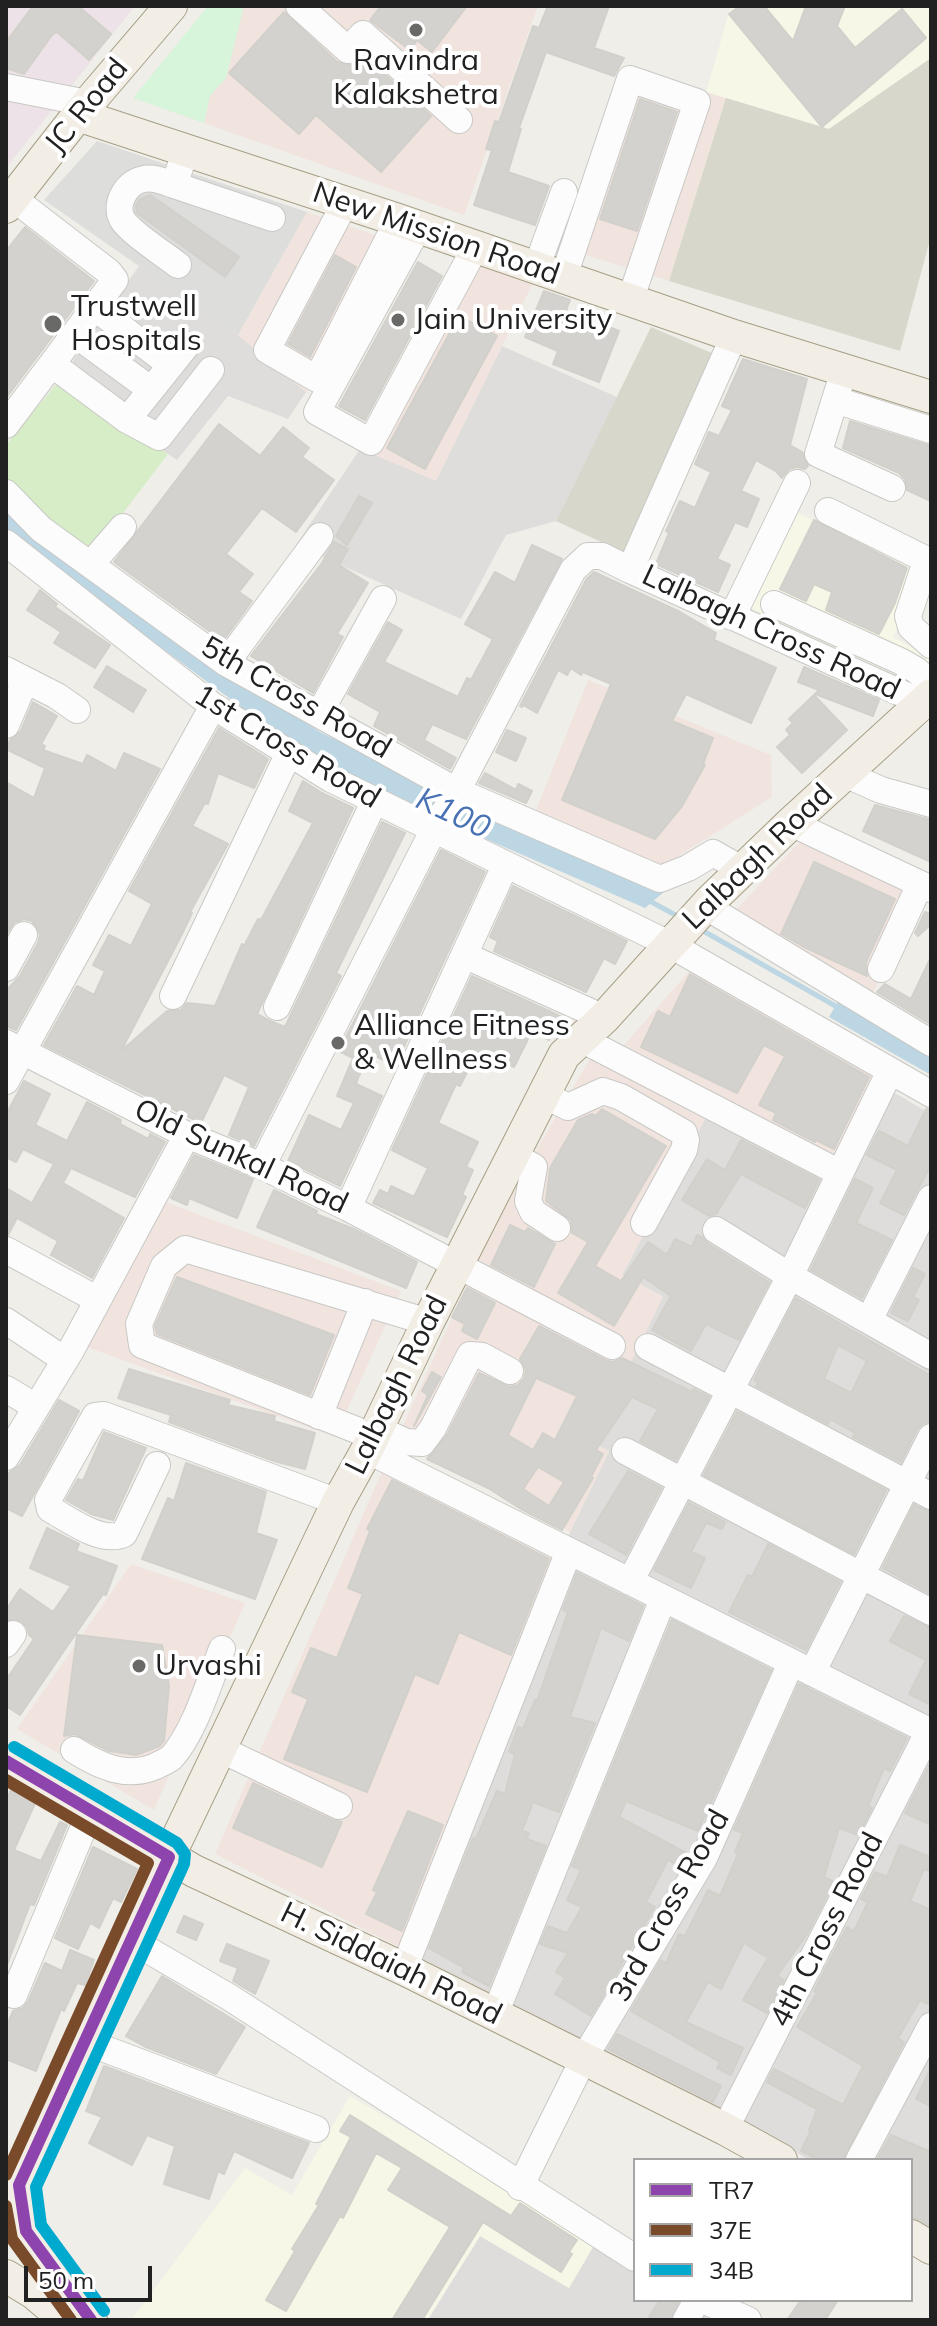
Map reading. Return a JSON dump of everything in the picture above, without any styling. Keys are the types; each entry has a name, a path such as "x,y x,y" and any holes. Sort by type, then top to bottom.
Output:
{"main road":[{"name":"JC Road","path":"10,202 77,106 171,6"},
{"name":"New Mission Road","path":"77,106 186,150 475,248 549,263 734,336 840,386 931,397"},
{"path":"77,106 549,263 635,286 931,380"},
{"name":"Lalbagh Road","path":"13,2187 338,1502 373,1439 428,1322 564,1055 593,1028 705,906 928,694"},
{"name":"H. Siddaiah Road","path":"9,1770 85,1808 169,1857 584,2058 777,2158"},
{"path":"13,2187 26,2231 91,2320"},
{"path":"913,2237 931,2248"},
{"path":"6,2276 34,2293 66,2320"}],"street":[{"path":"299,6 348,50 363,34 459,120"},
{"path":"549,263 630,79 697,102 635,286"},
{"path":"6,87 77,106"},
{"path":"174,185 186,150"},
{"path":"178,265 123,221 119,209 121,197 137,181 153,178 272,218"},
{"path":"549,263 564,192"},
{"path":"6,425 115,280 109,272 10,202"},
{"path":"345,203 267,350 317,379 408,224"},
{"path":"408,224 317,412 371,442 475,248"},
{"path":"6,435 112,307 179,355 127,420"},
{"name":"Lalbagh Cross Road","path":"734,336 630,570 732,617 928,694"},
{"path":"83,340 150,389"},
{"path":"61,371 127,420 159,437 211,370"},
{"path":"892,488 818,454 840,386 931,430"},
{"path":"732,617 797,483"},
{"name":"5th Cross Road","path":"6,493 41,529 226,663 319,714 446,809 660,879 688,868 713,853 743,870"},
{"path":"828,511 923,558 925,564 908,616 911,627 931,645"},
{"path":"91,564 123,527"},
{"path":"226,663 320,536"},
{"name":"1st Cross Road","path":"6,543 213,706 289,753 374,802 446,809 505,866 675,938 931,1094"},
{"path":"262,1166 573,570 588,556 602,556 630,570"},
{"path":"319,714 383,599"},
{"path":"774,604 916,670 928,694"},
{"path":"6,725 16,675 77,710"},
{"path":"6,1081 14,1048 213,706"},
{"path":"173,996 289,753"},
{"path":"845,774 881,790 931,804"},
{"path":"277,1007 374,802"},
{"path":"791,823 925,886 881,969"},
{"path":"348,1208 505,866"},
{"path":"705,906 931,1043"},
{"path":"6,968 24,935"},
{"path":"464,955 840,1173"},
{"name":"Old Sunkal Road","path":"14,1048 187,1135 262,1166 348,1208 612,1346"},
{"path":"630,1582 790,1276 890,1071"},
{"path":"544,1095 568,1107 603,1091 621,1097 684,1133 684,1150 644,1223"},
{"path":"6,1457 13,1430 36,1407 65,1360 187,1135"},
{"path":"513,1155 534,1167 527,1196 533,1212 557,1228"},
{"path":"869,1320 931,1198"},
{"path":"716,1230 931,1356"},
{"path":"428,1322 185,1249 164,1266 139,1324 142,1345 373,1439 569,1551 930,1731"},
{"path":"6,1250 98,1300"},
{"path":"319,1416 365,1302"},
{"path":"6,1321 65,1360"},
{"path":"648,1347 931,1496"},
{"path":"373,1439 422,1443 433,1428 470,1355 482,1356 510,1371"},
{"path":"6,1389 36,1407"},
{"path":"157,1465 124,1534 114,1539 50,1509 48,1500 95,1416 104,1415 338,1502"},
{"name":"3rd Cross Road","path":"520,2187 584,2058 704,1858 801,1668 860,1574 931,1437"},
{"path":"625,1451 931,1612"},
{"path":"404,1969 569,1551"},
{"path":"495,2014 663,1599"},
{"path":"74,1750 99,1766 130,1772 145,1770 171,1759 189,1729 222,1649"},
{"path":"205,1690 241,1707"},
{"name":"4th Cross Road","path":"725,2129 930,1731"},
{"path":"220,1749 339,1806"},
{"path":"14,1995 99,1766"},
{"path":"131,1940 229,1997 520,2187 633,2257"},
{"path":"860,2158 931,2026"},
{"path":"84,2041 316,2129"},
{"path":"686,2320 696,2302"},
{"path":"708,2302 748,2320"}],"shaded area":[{"path":"6,6 135,6 6,168"},
{"path":"208,6 538,6 464,215 133,98"},
{"path":"731,6 931,6 931,58 829,129 706,92"},
{"path":"931,58 931,236 900,351 669,281 726,98 829,129"},
{"path":"623,66 726,98 669,281 566,249"},
{"path":"97,141 307,212 238,335 44,200"},
{"path":"307,212 387,239 317,379 306,392 238,335"},
{"path":"479,261 535,279 436,481 375,455"},
{"path":"139,266 238,335 306,392 288,419 228,396 177,460 59,381"},
{"path":"651,327 721,357 629,555 556,521"},
{"path":"502,346 617,397 556,521 506,535 461,619 296,545 360,449 436,480"},
{"path":"792,510 923,573 893,637 931,658 931,681 917,691 747,606"},
{"path":"588,680 771,755 772,797 660,868 534,815"},
{"path":"803,838 922,893 868,1002 731,915"},
{"path":"693,967 886,1075 840,1159 624,1045"},
{"path":"593,1054 706,1117 622,1275 663,1297 592,1442 609,1451 570,1532 396,1441 500,1211"},
{"path":"893,1092 931,1114 931,2231 913,2221 913,2158 806,2158 403,1949 562,1560 570,1532 609,1451 591,1442 662,1296 622,1275 706,1117 841,1186"},
{"path":"163,1201 401,1291 335,1437 84,1346"},
{"path":"383,1469 562,1560 403,1949 215,1854"},
{"name":"Urvashi","path":"131,1564 245,1603 154,1810 17,1729"},
{"path":"350,2096 597,2240 569,2288 480,2236 427,2320 131,2320 245,2168 292,2195"},
{"path":"480,2236 569,2288 597,2240 633,2258 633,2302 716,2302 705,2320 428,2320"}],"green space":[{"path":"208,6 244,6 226,78 210,96 204,123 133,98"},
{"path":"59,381 168,454 91,555 6,484 6,445"}],"water":[{"name":"K100","path":"6,502 228,671 320,732 448,795 665,891 645,908 419,810 280,736 6,532"},
{"path":"840,998 931,1051 931,1075 829,1017"}],"building":[{"path":"33,6 78,6 111,34 89,60 57,32 24,74 6,68 6,42"},
{"name":"Ravindra Kalakshetra","path":"381,6 467,6 432,52 417,40 410,50 370,20"},
{"path":"548,6 609,6 594,48 624,58 614,76 546,52 519,128 508,172 549,186 535,225 474,205 492,150 486,149 495,121 499,122 533,26 539,28"},
{"path":"740,6 764,6 793,41 806,6 845,6 837,26 855,48 902,9 926,38 822,127 729,14"},
{"path":"284,12 337,62 352,65 364,56 431,116 381,172 316,115 299,134 229,73"},
{"path":"640,99 677,112 637,231 600,219"},
{"path":"150,195 239,257 225,277 137,213 139,200"},
{"path":"25,227 94,281 6,398 6,251"},
{"path":"335,255 356,267 310,357 288,344"},
{"path":"418,262 442,276 365,420 339,406"},
{"path":"544,291 570,300 566,310 619,331 599,382 553,364 558,351 525,337"},
{"path":"459,316 497,336 425,469 387,448"},
{"path":"743,359 807,379 790,445 802,452 808,466 805,469 789,469 782,478 756,460 741,491 759,499 747,527 735,522 717,559 730,565 718,592 656,564 669,533 666,531 680,501 695,508 711,472 695,464 709,432 719,436 732,410 722,406"},
{"path":"850,421 931,446 931,501 907,490 905,479 899,473 843,448"},
{"path":"219,424 260,456 283,427 309,448 302,457 334,480 296,532 262,508 226,554 253,574 239,592 252,601 223,641 114,562"},
{"path":"359,496 372,503 347,545 336,536"},
{"path":"814,520 907,568 895,603 879,634 826,610 832,592 814,584 806,601 780,589"},
{"path":"334,542 348,549 339,565 368,583 337,634 343,637 313,693 251,656 322,563"},
{"path":"532,545 562,559 466,739 432,724 424,740 456,758 450,769 374,726 380,712 348,694 388,622 402,630 384,662 458,697 493,639 465,624 495,572 515,583"},
{"path":"594,572 680,612 716,633 714,640 776,668 751,723 686,694 672,721 713,738 705,765 682,806 655,839 562,800 611,684 583,672 581,675 571,668 567,675 558,670 537,713 520,706 586,580"},
{"path":"40,590 57,604 55,607 110,645 95,668 54,643 61,632 27,610"},
{"path":"107,666 146,690 133,712 94,687"},
{"path":"804,667 879,700 873,716 815,694 819,690 798,682"},
{"path":"814,695 847,730 802,773 777,747 790,735 786,730 793,723 789,719"},
{"path":"33,702 57,716 41,744 45,746 43,750 83,764 87,755 116,771 124,753 160,769 16,1030 6,1026 6,991 20,976 40,934 32,921 24,919 15,922 6,935 6,782 34,798 45,768 6,749 10,740 21,731"},
{"path":"219,728 268,759 254,788 218,773 208,804 205,803 192,826 228,844 190,912 181,936 121,1051 167,1011 181,1010 187,1003 215,1006 242,944 244,946 258,919 261,920 313,823 289,811 303,781 353,808 257,1014 270,1021 285,1027 382,822 405,833 336,973 341,976 254,1146 229,1135 249,1087 224,1075 201,1123 44,1045 77,986 94,995 105,971 93,965 109,935 131,946 152,904 129,891"},
{"path":"507,730 526,738 516,761 496,752"},
{"path":"485,773 516,790 518,784 532,791 526,803 479,783"},
{"path":"875,805 931,820 931,862 863,831"},
{"path":"441,850 485,872 395,1066 370,1053 358,1078 356,1084 382,1096 340,1186 288,1161 309,1115 341,1130 354,1103 337,1096 353,1058 339,1051"},
{"path":"814,862 895,899 866,962 867,976 781,934"},
{"path":"513,886 627,941 615,964 604,958 586,992 494,951 498,941 490,937"},
{"path":"925,912 931,915 931,924 918,936 915,933"},
{"path":"931,957 930,1024 877,992 885,984 911,999"},
{"path":"690,974 869,1077 834,1149 773,1120 776,1113 759,1105 785,1056 764,1045 737,1093 641,1047 658,1011 670,1017"},
{"path":"472,976 560,1016 549,1040 532,1031 514,1067 488,1054 485,1061 475,1056 460,1086 456,1084 438,1123 478,1142 466,1167 473,1170 462,1195 466,1197 447,1237 373,1203 380,1190 388,1194 391,1186 414,1197 428,1168 392,1150"},
{"path":"24,1081 50,1094 35,1125 67,1141 87,1102 148,1139 150,1134 165,1142 135,1197 71,1168 63,1183 124,1218 92,1278 51,1255 58,1241 17,1218 6,1234 6,1188 32,1203 54,1164 23,1149 16,1162 6,1157 6,1115"},
{"path":"602,1109 666,1146 595,1266 621,1281 648,1242 667,1255 675,1239 692,1247 697,1235 702,1237 708,1244 769,1282 739,1340 706,1324 691,1351 652,1330 671,1296 643,1277 614,1326 558,1293 588,1242 572,1233 571,1220 546,1201 550,1168 578,1120 592,1114 596,1116"},
{"path":"926,1109 931,1110 931,1165 904,1215 880,1203 897,1170 867,1155 879,1131 908,1146"},
{"path":"741,1140 819,1180 805,1208 741,1174 716,1214 709,1216 682,1200 707,1159 725,1170"},
{"path":"194,1155 253,1179 237,1218 189,1198 187,1205 171,1198"},
{"path":"855,1179 873,1188 856,1223 892,1240 862,1298 811,1270"},
{"path":"274,1190 317,1211 316,1214 354,1229 417,1262 406,1288 257,1227"},
{"path":"510,1225 525,1232 528,1228 555,1244 534,1287 491,1265"},
{"path":"913,1268 925,1274 913,1297 919,1300 908,1321 891,1313"},
{"path":"177,1277 334,1335 310,1395 157,1334 155,1326"},
{"path":"467,1288 495,1303 477,1339 462,1331 465,1324 452,1317"},
{"path":"796,1298 931,1376 931,1421 917,1429 901,1462 853,1437 855,1433 830,1419 828,1424 756,1386 758,1382 754,1380","holes":["838,1345 867,1361 851,1393 824,1379"]},
{"path":"539,1326 605,1360 613,1362 622,1358 709,1397 676,1460 640,1441 658,1409 632,1397 596,1450 603,1454 593,1478 562,1530 488,1488 427,1459 447,1435 479,1373 510,1387 518,1385 524,1379 526,1370 520,1359","holes":["536,1378 577,1396 555,1440 543,1433 533,1450 508,1435","538,1467 564,1482 549,1506 523,1489"]},
{"path":"129,1369 230,1400 228,1405 275,1416 274,1421 315,1433 305,1469 274,1461 169,1422 171,1415 118,1398"},
{"path":"432,1372 441,1377 414,1426 428,1395 422,1391"},
{"path":"59,1400 79,1411 22,1516 6,1508 6,1479 20,1465"},
{"path":"737,1412 886,1490 854,1554 704,1475"},
{"path":"104,1432 146,1448 113,1520 91,1514 66,1500 78,1479 83,1481"},
{"path":"186,1463 266,1492 256,1533 277,1540 255,1599 142,1559 168,1498 174,1501"},
{"path":"628,1471 661,1488 626,1555 589,1534"},
{"path":"392,1480 549,1559 511,1655 459,1632 438,1684 415,1674 367,1792 284,1759 308,1699 292,1692 311,1648 337,1658 363,1594 348,1588 370,1531 367,1529"},
{"path":"689,1503 725,1522 722,1529 706,1523 691,1552 705,1558 691,1588 654,1570"},
{"path":"914,1505 931,1512 931,1594 883,1568"},
{"path":"47,1528 79,1544 76,1551 117,1566 106,1595 103,1594 20,1715 6,1706 6,1680 34,1639 21,1621 6,1620 6,1610 20,1589 53,1612 71,1586 30,1568"},
{"path":"768,1544 840,1582 806,1650 729,1612 748,1575 752,1577"},
{"path":"577,1573 643,1606 629,1641 601,1628 570,1717 595,1723 559,1812 533,1802 522,1831 529,1833 527,1839 546,1846 489,1986 462,1972 464,1968 429,1948 473,1838 476,1839 497,1791 505,1794 515,1754 509,1752 518,1727 523,1729 537,1701 568,1612 563,1610"},
{"path":"904,1616 931,1628 931,1705 909,1694 926,1660 890,1641"},
{"path":"672,1620 771,1670 698,1831 626,1801 619,1817 688,1854 680,1866 668,1860 646,1902 655,1907 591,2016 555,1994 565,1978 556,1972 568,1953 540,1944 548,1926 567,1933 582,1907 567,1900 581,1870 572,1866"},
{"path":"77,1635 162,1645 169,1686 164,1741 160,1746 136,1755 109,1751 75,1734 64,1736"},
{"path":"799,1684 907,1738 890,1771 884,1768 868,1806 872,1808 858,1835 839,1828 824,1877 834,1882 807,1934 777,1976 784,1980 767,2013 743,2000 768,1958 744,1943 721,1989 708,1982 686,2022 743,2048 731,2075 717,2068 720,2062 631,2011 661,1960 666,1963 679,1934 685,1936 708,1890 720,1896 738,1854 735,1852 743,1833 734,1830"},
{"path":"931,1762 931,1825 905,1813"},
{"path":"253,1783 342,1822 322,1867 233,1828"},
{"path":"11,1790 36,1801 14,1850 41,1861 60,1822 67,1825 34,1905 30,1904 7,1965 6,1801"},
{"path":"408,1811 443,1825 402,1931 366,1914 377,1892 373,1890"},
{"path":"900,1845 931,1857 931,1872 924,1869 910,1901 931,1910 931,2005 920,2000 898,2038 904,2042 844,2158 815,2158 801,2151 817,2109 767,2082 774,2069 843,2105 863,2066 797,2027 817,1993 814,1991 847,1927 854,1931 868,1902 861,1899 875,1872 887,1877"},
{"path":"93,1847 137,1869 121,1902 113,1898 99,1928 90,1923 78,1949 55,1938"},
{"path":"184,1916 203,1924 196,1940 177,1932"},
{"path":"227,1944 269,1961 255,1994 233,1981 238,1968 220,1961"},
{"path":"70,1950 94,1960 85,1985 77,1983 64,2011 61,2009 36,2071 6,2059 6,2028 13,2011 23,2008 28,2002 45,1963 62,1971"},
{"path":"162,1976 245,2027 216,2074 126,2036"},
{"path":"617,2034 721,2086 713,2102 608,2049"},
{"path":"104,2066 309,2143 292,2178 234,2151 224,2174 218,2171 209,2199 164,2184 175,2146 147,2135 132,2165 89,2143 102,2117 86,2111"},
{"path":"931,2068 931,2106 916,2099"},
{"path":"350,2115 511,2216 520,2203 577,2240 561,2272 483,2222 422,2320 392,2320 450,2227 388,2190 402,2168 376,2153 343,2218 340,2216 286,2311 266,2300 319,2205 316,2204 351,2137 340,2131"},
{"path":"891,2135 931,2152 931,2226 913,2218 913,2158 878,2158"},
{"path":"659,2302 678,2302 670,2320 647,2320"},
{"path":"800,2302 837,2302 825,2320 787,2320"}],"waterway":[{"name":"K100","path":"646,899 679,917"},
{"name":"K100","path":"698,928 839,1008"}],"transit line":[{"name":"34B","path":"14,1747 177,1843 185,1854 184,1864 36,2187 41,2225 104,2311"},
{"name":"TR7","path":"6,1761 169,1857 19,2185 26,2231 91,2320"},
{"name":"37E","path":"6,1780 148,1863 6,2175"},
{"name":"37E","path":"6,2206 12,2239 71,2320"}],"place":[{"name":"Ravindra Kalakshetra","path":"416,30"},
{"name":"Jain University","path":"398,320"},
{"name":"Trustwell Hospitals","path":"53,324"},
{"name":"Alliance Fitness & Wellness","path":"338,1043"},
{"name":"Urvashi","path":"139,1666"}]}
